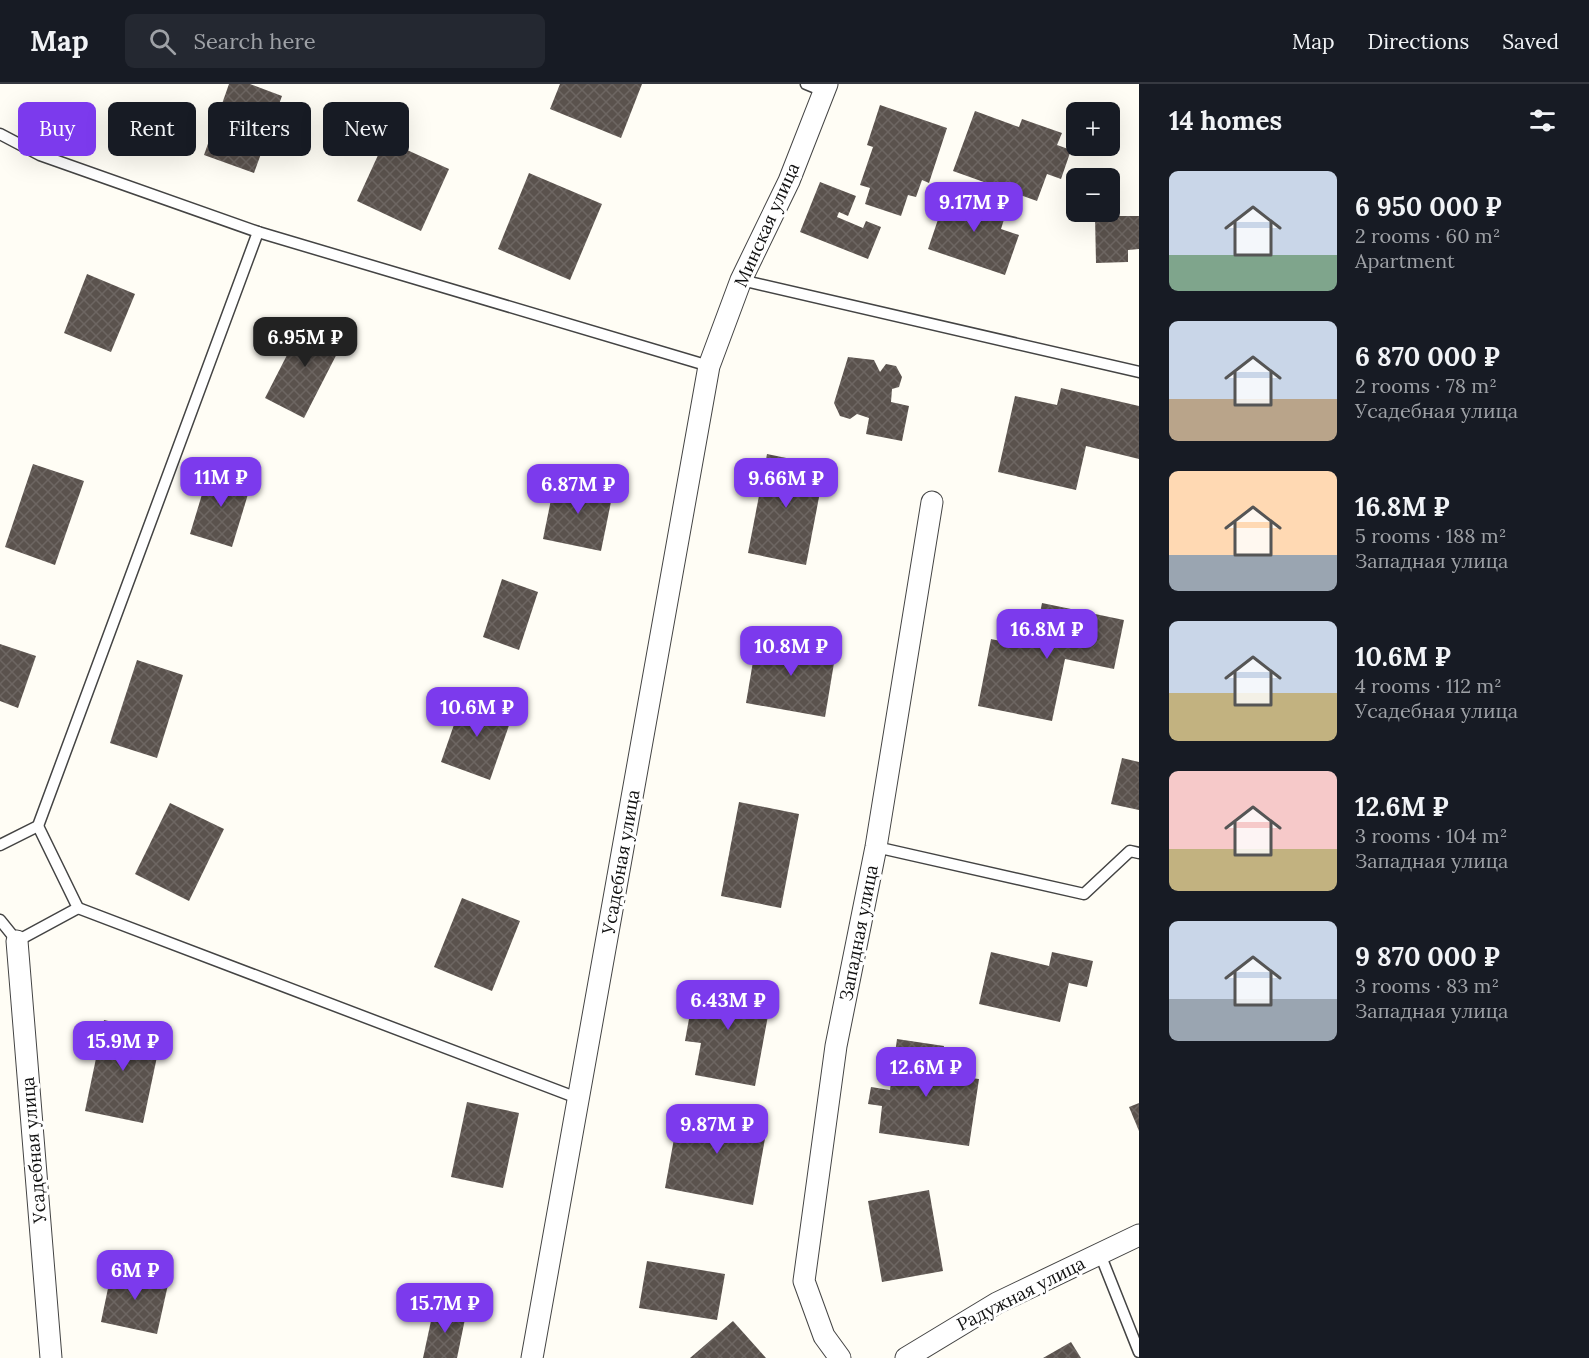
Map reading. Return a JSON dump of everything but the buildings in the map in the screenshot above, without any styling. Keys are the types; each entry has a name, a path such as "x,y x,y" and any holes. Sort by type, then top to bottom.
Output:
{"street":[{"name":"Минская улица","path":"709,366 741,280 789,181 819,86"},
{"name":"Усадебная улица","path":"532,1358 709,366"},
{"name":"Западная улица","path":"840,1358 825,1336 804,1281 836,1046 876,848 932,502"},
{"name":"Усадебная улица","path":"17,941 51,1358"},
{"name":"Радужная улица","path":"906,1358 997,1304 1139,1235"}],"lane":[{"path":"0,134 40,155 258,232 709,366"},
{"path":"0,845 38,826 258,232"},
{"path":"741,280 1139,372"},
{"path":"38,826 78,908 580,1099"},
{"path":"876,848 1084,894 1130,851 1139,853"},
{"path":"0,920 17,941 78,908"},
{"path":"1100,1254 1139,1352"}]}
